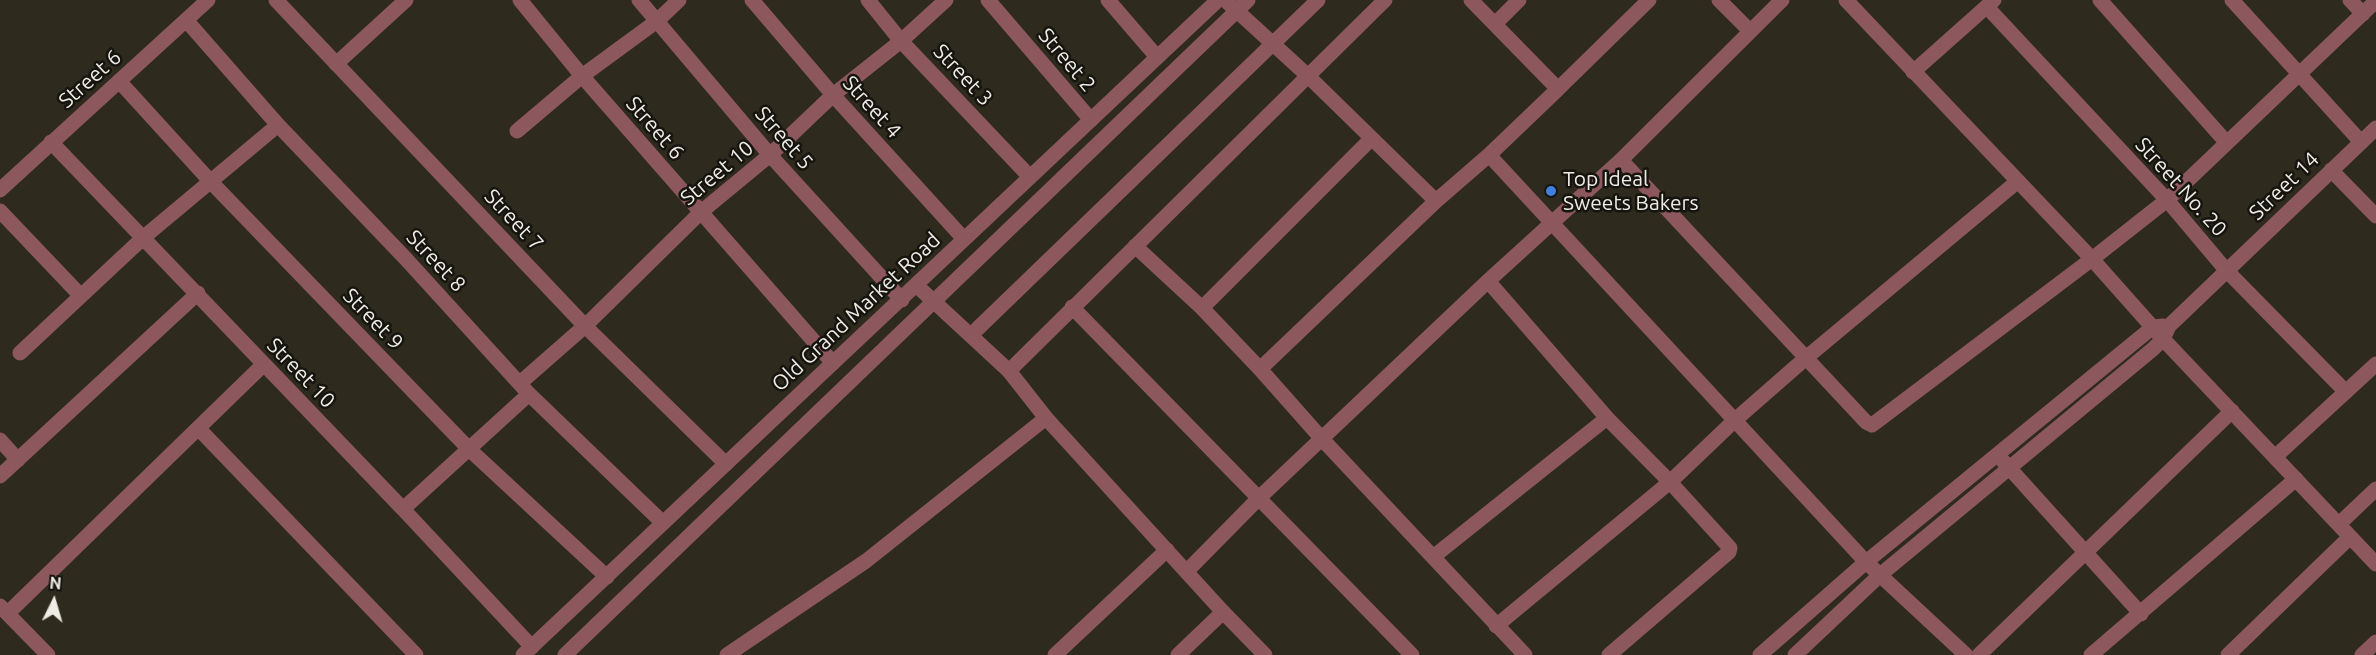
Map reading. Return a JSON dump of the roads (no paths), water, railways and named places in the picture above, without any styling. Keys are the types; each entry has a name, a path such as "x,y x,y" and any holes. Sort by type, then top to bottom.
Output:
{"street":[{"name":"Street 6","path":"0,190 208,0"},
{"name":"Street 7","path":"276,0 585,326 726,464"},
{"path":"336,64 406,0"},
{"name":"Street 6","path":"520,0 582,76 833,363"},
{"name":"Street 5","path":"639,0 770,155 902,300"},
{"path":"517,131 582,76 657,21 679,0"},
{"name":"Street 4","path":"752,0 833,95 964,239"},
{"name":"Street 3","path":"868,0 901,41 1030,177"},
{"name":"Street 10","path":"51,142 403,509 470,450 524,388 701,212 770,155 833,95 901,41 946,0"},
{"name":"Street 2","path":"988,0 1090,120"},
{"path":"1108,0 1157,57"},
{"name":"Old Grand Market Road","path":"528,651 1218,0"},
{"path":"971,335 1318,0"},
{"path":"1009,371 1385,0"},
{"path":"1471,0 1558,89"},
{"path":"1495,24 1520,0"},
{"path":"1260,369 1436,201 1489,155 1648,0"},
{"path":"1719,0 1750,31"},
{"path":"1187,572 1260,497 1488,281 1621,160 1782,0"},
{"path":"1846,0 2092,260 2162,330 2232,411 2376,564"},
{"path":"2100,0 2227,143"},
{"path":"2232,0 2361,142"},
{"path":"2350,0 2363,14"},
{"path":"1621,160 1866,422 1872,425 2167,201 2376,1"},
{"path":"1913,72 1990,3"},
{"name":"Street No. 20","path":"1990,3 2226,270 2346,392"},
{"path":"565,655 933,303 1236,4 1272,43 1436,201"},
{"name":"Street 8","path":"186,20 278,125 524,388 663,523"},
{"name":"Street 9","path":"119,81 211,182 470,450 607,577"},
{"path":"20,353 144,237 278,125"},
{"name":"Street 14","path":"2162,330 2376,128"},
{"path":"1202,308 1371,139"},
{"path":"1489,155 1866,562 1966,655"},
{"path":"2331,170 2376,216"},
{"path":"1496,626 1670,482 1735,420 1807,357 2018,181"},
{"path":"0,211 81,296"},
{"path":"1135,246 1202,308 1525,655"},
{"path":"1488,281 1607,418 1728,544 1729,552 1609,655"},
{"path":"916,285 1009,371 1046,418 1265,655"},
{"path":"0,476 198,293"},
{"path":"1072,307 1412,655"},
{"path":"1760,655 1866,562 1997,454 2162,330"},
{"path":"1795,655 1880,575 2010,468 2162,330"},
{"path":"48,655 4,609 199,429 264,364"},
{"path":"2276,456 2376,364"},
{"path":"1979,655 2232,411"},
{"path":"727,655 866,561 1046,418"},
{"path":"1433,557 1607,418"},
{"path":"199,429 416,655"},
{"path":"0,440 18,460"},
{"path":"1997,454 2141,614"},
{"path":"2091,655 2296,479"},
{"path":"2339,524 2376,489"},
{"path":"403,509 528,651"},
{"path":"2228,655 2350,537"},
{"path":"1055,655 1167,550"},
{"path":"1178,655 1223,612"},
{"path":"2362,655 2376,642"}],"place":[{"name":"Top Ideal Sweets Bakers","path":"1551,191"}]}
